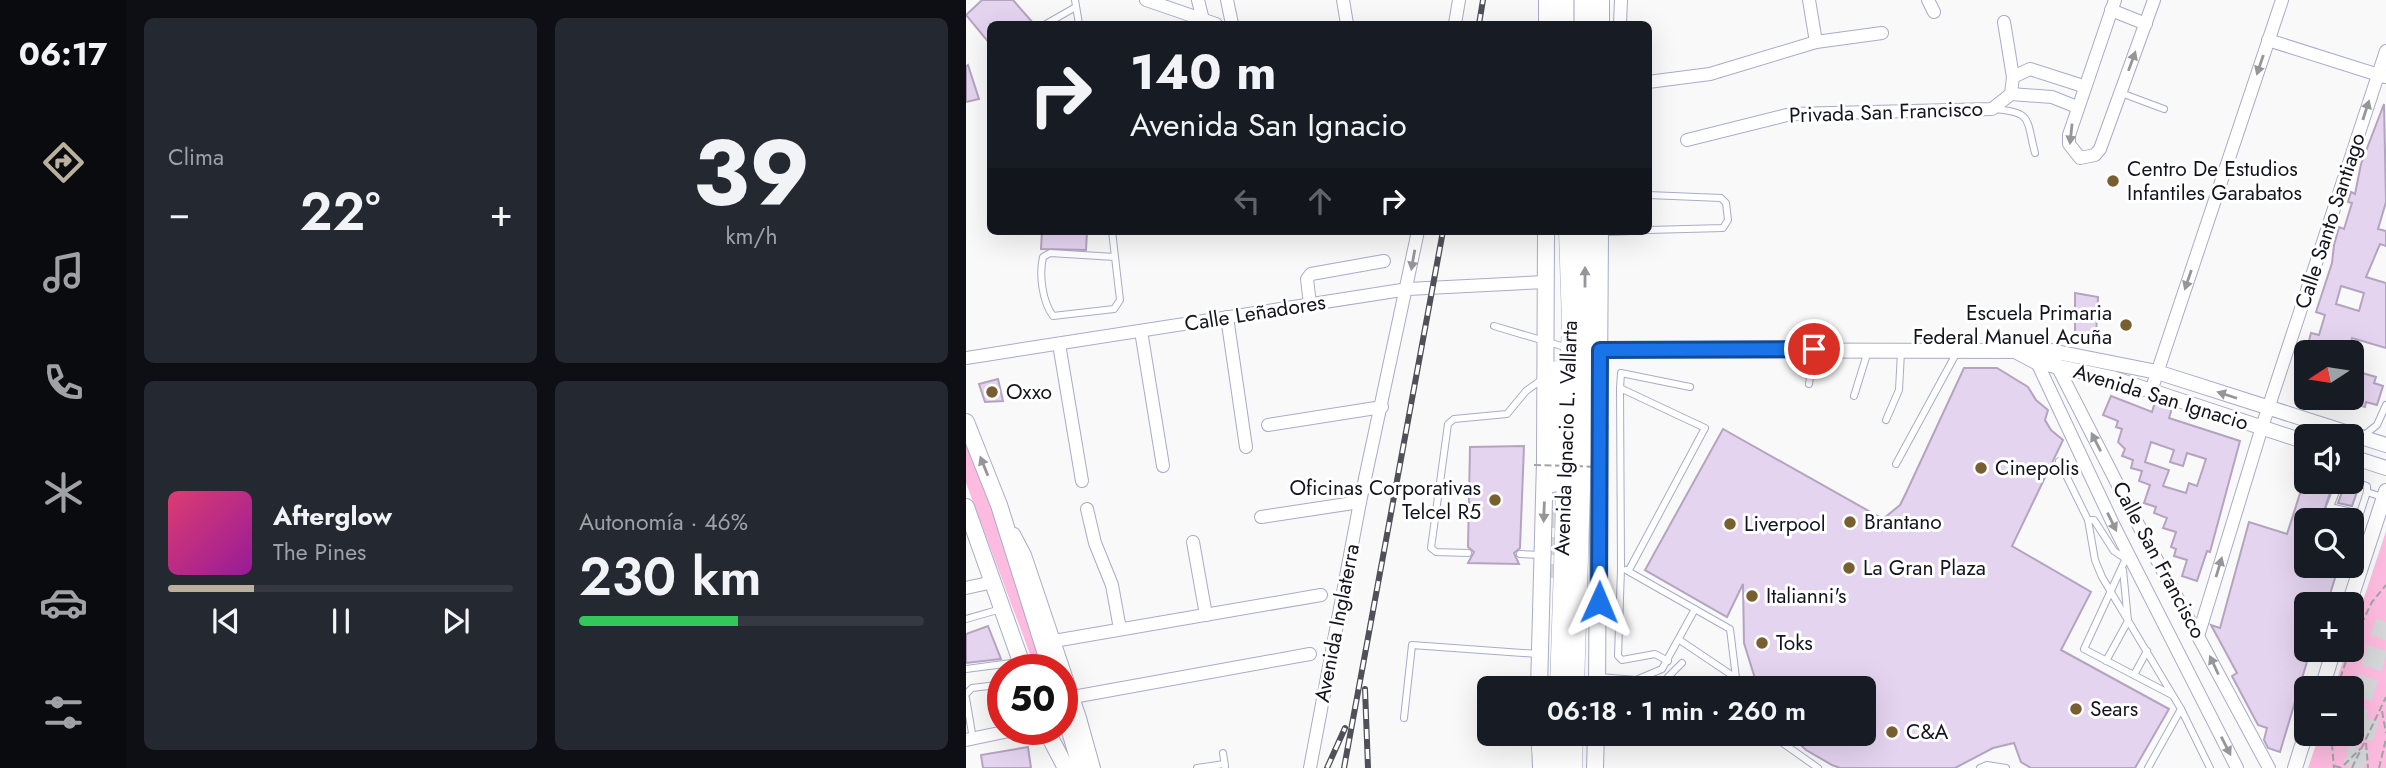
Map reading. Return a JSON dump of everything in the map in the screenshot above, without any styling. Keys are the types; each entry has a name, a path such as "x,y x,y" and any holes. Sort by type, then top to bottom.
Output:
{"main road":[{"path":"1547,0 1547,21"},
{"path":"1564,0 1564,21"},
{"path":"1584,0 1584,21"},
{"path":"1601,0 1601,21"},
{"name":"Avenida Ignacio L. Vallarta","path":"1546,235 1546,282 1572,348"},
{"name":"Avenida Ignacio L. Vallarta","path":"1568,235 1576,676"},
{"name":"Avenida Ignacio L. Vallarta","path":"1559,676 1572,348 1594,235"},
{"path":"1572,348 1599,428"},
{"path":"1553,483 1572,348"},
{"name":"Avenida Ignacio L. Vallarta","path":"1539,676 1546,377 1572,348"},
{"path":"966,422 999,505 1046,654"},
{"name":"Avenida Ignacio L. Vallarta","path":"1598,676 1599,428"},
{"path":"966,507 1019,654"},
{"path":"1548,676 1553,578"},
{"path":"1049,745 1055,768"},
{"path":"1053,745 1066,768"},
{"path":"1077,745 1081,768"},
{"path":"1557,746 1557,768"},
{"path":"1573,768 1574,746"},
{"path":"1595,768 1596,746"}],"street":[{"path":"1146,0 1206,21"},
{"path":"1198,0 1203,20"},
{"path":"1227,0 1231,21"},
{"path":"1343,0 1346,21"},
{"path":"1456,21 1459,0"},
{"path":"1620,21 1621,0"},
{"path":"1809,0 1816,43"},
{"path":"2146,24 2113,5 2077,107 2069,144 2080,158 2089,157 2100,149 2121,93 2146,24 2154,0"},
{"path":"2151,391 2282,0"},
{"name":"Privada San Francisco","path":"1687,139 1810,112 1992,109 2011,93 2013,77 2004,22"},
{"path":"1652,82 1710,75 1816,43 1882,33"},
{"path":"2269,40 2382,76"},
{"name":"Calle Santo Santiago","path":"2199,633 2262,427 2382,76 2386,51"},
{"path":"2013,77 2030,69 2084,86"},
{"path":"2011,93 2052,97 2077,107"},
{"name":"Avenida Inglaterra","path":"1310,768 1360,502 1408,289 1417,235"},
{"path":"1310,304 1307,279 1311,274 1384,261"},
{"name":"Calle Leñadores","path":"966,358 1408,289 1546,282"},
{"path":"1227,317 1246,447"},
{"path":"1141,331 1164,466"},
{"path":"1059,344 1082,481"},
{"name":"Avenida San Ignacio","path":"1572,348 1814,349 2028,354 2051,351 2157,372 2320,424"},
{"name":"Calle San Francisco","path":"2051,351 2144,536 2199,633 2229,696 2269,768"},
{"name":"Avenida San Ignacio","path":"2028,354 2057,367 2112,378 2294,438"},
{"name":"Calle San Francisco","path":"2028,354 2127,556 2237,768"},
{"path":"1268,425 1382,407"},
{"name":"Avenida San Ignacio","path":"2364,438 2386,445"},
{"path":"2364,461 2386,468"},
{"path":"2353,592 2385,494"},
{"path":"1261,517 1360,502"},
{"path":"999,505 1025,555 1057,654"},
{"path":"1087,509 1095,543 1112,585 1120,629"},
{"path":"2368,546 2386,521"},
{"path":"2127,556 2139,547 2144,536"},
{"path":"1194,542 1206,615"},
{"path":"966,588 993,582"},
{"path":"1054,640 1321,595"},
{"path":"1078,699 1310,654"},
{"path":"2206,707 2229,696"},
{"path":"1078,727 1094,768"},
{"path":"969,740 987,736"},
{"path":"2295,768 2302,746"}],"lane":[{"path":"1075,0 1074,8 1078,21"},
{"path":"1051,21 1074,8"},
{"path":"2121,93 2164,109"},
{"path":"1992,109 2019,111 2026,116 2035,153"},
{"path":"1652,195 1721,198 1726,203 1728,220 1723,228 1652,230"},
{"path":"1112,235 1120,300 1114,309 1053,316 1046,307 1041,266 1043,257 1050,253 1115,257"},
{"path":"1494,326 1572,348"},
{"path":"1809,384 1814,349"},
{"path":"1854,396 1868,351"},
{"path":"1886,420 1899,390 1901,352"},
{"path":"1896,464 1958,352"},
{"path":"1668,662 1655,654 1622,660 1618,656 1625,570 1621,373 1690,387"},
{"path":"1468,553 1436,552 1431,548 1448,424 1454,419 1507,414 1526,391 1546,377"},
{"path":"1620,388 1705,428 1625,570"},
{"path":"2364,435 2377,425 2386,405"},
{"path":"2059,461 2088,520 2095,560 2111,593 2181,709 2210,768"},
{"path":"2362,508 2367,492 2367,486 2364,485"},
{"path":"2367,492 2385,494"},
{"path":"2334,508 2330,507 2335,494"},
{"path":"2088,520 2094,520 2114,551 2127,556 2084,649 2173,695"},
{"path":"2364,546 2368,546"},
{"path":"1520,554 1543,555"},
{"path":"2106,660 2128,621 2122,569"},
{"path":"1625,570 1730,629 1736,676"},
{"path":"966,618 1002,608"},
{"path":"1647,676 1656,673 1668,662 1695,609"},
{"path":"1681,641 1733,676"},
{"path":"1404,718 1412,645 1540,654"},
{"path":"2134,675 2147,651"},
{"path":"1669,676 1682,663"},
{"path":"966,669 987,668"},
{"path":"969,740 966,696 972,688 987,686"},
{"path":"2148,768 2181,709"},
{"path":"1787,746 1818,768"},
{"path":"1197,768 1225,766 1223,753"},
{"path":"1980,768 1987,765 2006,768"}],"path":[{"path":"1534,465 1606,467"},
{"path":"2364,618 2372,602 2386,585"},
{"path":"2352,768 2382,710 2386,696"},
{"path":"2382,710 2386,733"},
{"path":"2379,768 2386,739"},
{"path":"2333,746 2335,767 2341,768 2351,761 2366,742"},
{"path":"2366,742 2368,768"}],"shaded area":[{"path":"966,428 1043,654 1030,654 966,483"},
{"path":"2386,531 2386,768 2308,768 2316,746 2364,746 2364,676 2338,676 2343,662 2364,662 2364,598"}],"building":[{"path":"982,0 1013,0 1031,21 987,21 987,40 966,15"},
{"path":"968,65 979,99 966,102 966,66"},
{"path":"2384,104 2386,202 2378,229 2386,231 2386,246 2380,244 2366,277 2386,283 2386,348 2352,338 2309,340 2311,333 2319,335 2325,315 2316,312 2332,263 2339,227 2344,229 2352,203 2348,202 2351,192 2355,194 2361,164","holes":["2341,286 2364,293 2359,311 2336,304"]},
{"path":"1042,235 1087,235 1086,250 1041,249"},
{"path":"2075,293 2098,297 2096,336 2075,334"},
{"name":"La Gran Plaza","path":"1964,368 1997,368 2028,387 2036,400 2048,410 2045,420 2051,430 2063,440 2012,546 2091,592 2061,650 2169,709 2135,768 2031,768 2021,762 2014,743 1993,748 1955,768 1840,768 1832,765 1802,746 1876,746 1876,676 1754,676 1744,643 1743,584 1727,617 1645,570 1723,429 1883,519 1900,505"},
{"path":"2364,374 2376,377 2374,383 2383,386 2377,405 2366,402 2365,407"},
{"name":"Oxxo","path":"998,379 1003,401 985,402 979,384"},
{"path":"2111,396 2152,412 2155,402 2172,408 2169,418 2240,441 2210,552 2207,551 2197,581 2182,576 2187,560 2174,556 2176,549 2171,547 2176,532 2163,528 2167,518 2154,513 2156,507 2144,503 2150,485 2139,481 2142,471 2131,468 2133,460 2122,456 2125,449 2118,442 2122,429 2116,427 2118,421 2103,415","holes":["2151,442 2174,450 2170,462 2183,466 2187,453 2206,459 2197,486 2189,483 2186,493 2163,486 2169,470 2145,462"]},
{"name":"Oficinas Corporativas Telcel R5","path":"1524,446 1520,548 1514,553 1519,564 1468,563 1474,552 1468,547 1470,447"},
{"path":"2300,494 2330,494 2325,508 2295,508"},
{"path":"2341,494 2356,494 2352,506 2338,503"},
{"path":"2294,512 2294,578 2335,578 2331,592 2294,592 2294,662 2307,662 2303,676 2294,676 2294,705 2280,752 2268,748 2264,740 2267,728 2258,725 2232,676 2237,673 2211,625 2220,628 2249,522 2287,534"},
{"path":"988,626 999,654 987,654 987,661 966,663 966,634"},
{"path":"1028,747 1031,768 983,768 981,755"}],"tunnel":[{"path":"1553,483 1553,578"},
{"path":"2364,690 2386,622"},
{"path":"2353,768 2372,710"}],"railway":[{"path":"1480,21 1483,0"},
{"path":"1344,768 1442,235"},
{"path":"1365,689 1368,768"},
{"path":"1327,768 1345,728"}],"place":[{"name":"Centro De Estudios Infantiles Garabatos","path":"2113,181"},
{"name":"Escuela Primaria Federal Manuel Acuña","path":"2126,325"},
{"name":"Oxxo","path":"992,392"},
{"name":"Cinepolis","path":"1981,468"},
{"name":"Oficinas Corporativas Telcel R5","path":"1495,500"},
{"name":"Brantano","path":"1850,522"},
{"name":"Liverpool","path":"1730,524"},
{"name":"La Gran Plaza","path":"1849,568"},
{"name":"Italianni's","path":"1752,596"},
{"name":"Toks","path":"1762,643"},
{"name":"Sears","path":"2076,709"},
{"name":"C&A","path":"1892,732"}],"route":[{"path":"1599,602 1600,350 1814,349"}]}
